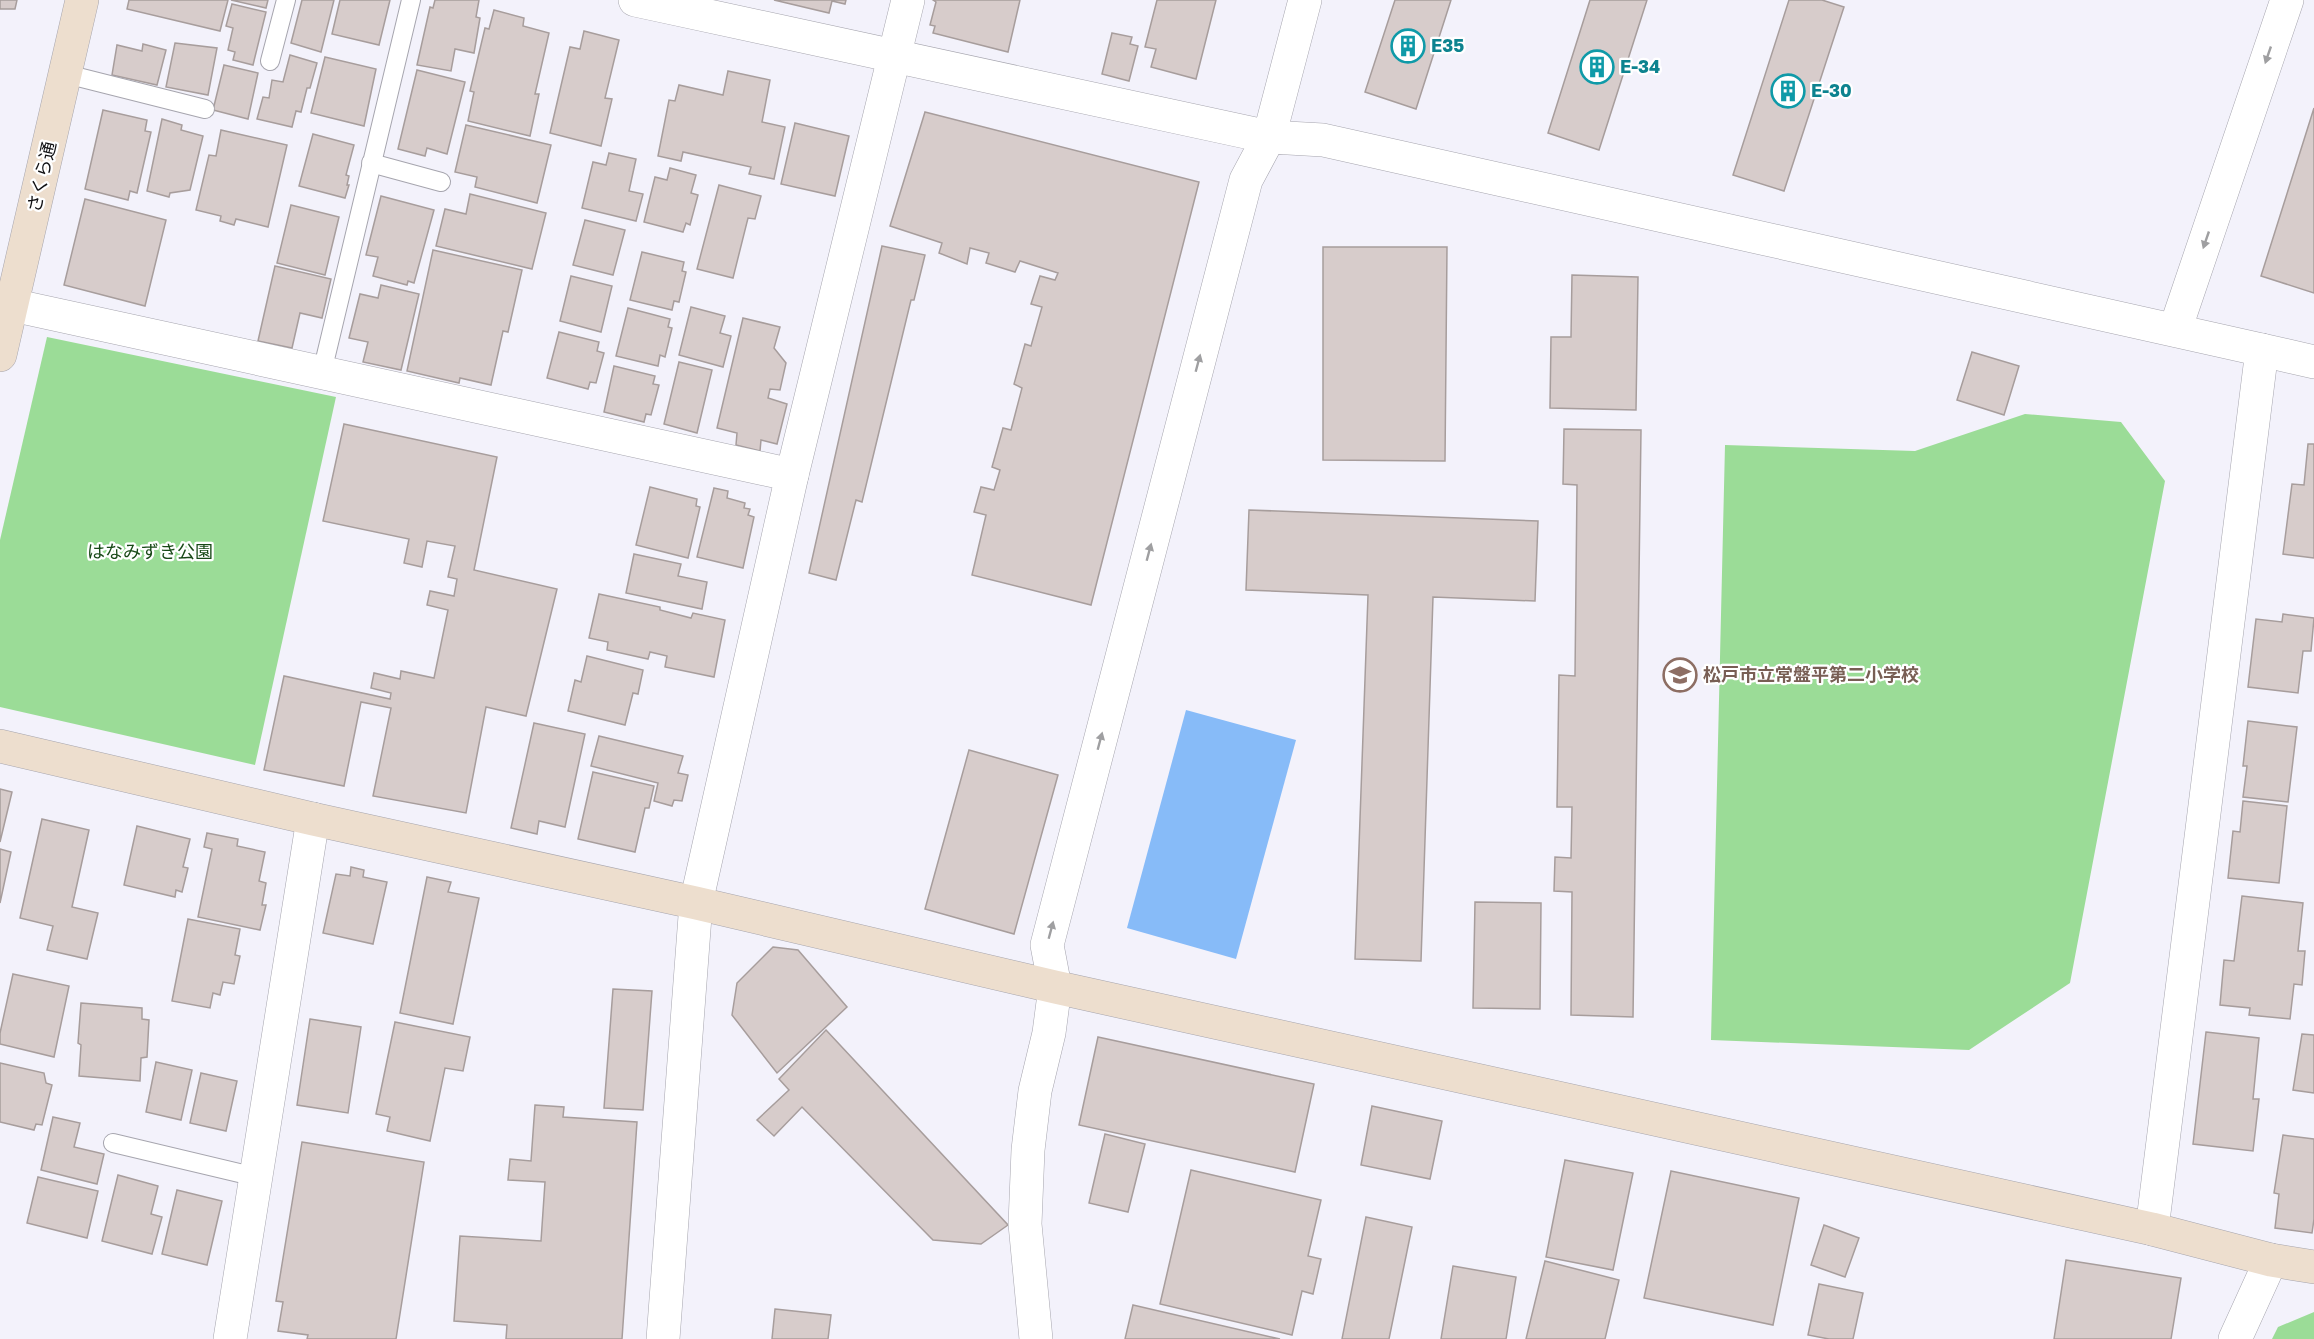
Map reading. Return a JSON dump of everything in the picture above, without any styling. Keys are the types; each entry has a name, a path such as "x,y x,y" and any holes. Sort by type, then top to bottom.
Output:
{"street":[{"name":"さくら通","path":"0,355 82,0"},
{"path":"635,0 1269,137 1323,140 2314,362"},
{"path":"663,1339 696,903 792,475 908,0"},
{"path":"1036,1339 1025,1224 1028,1150 1035,1091 1049,1033 1056,987 1047,945 1246,180 1269,137 1305,0"},
{"path":"2175,330 2287,0"},
{"path":"12,305 792,475"},
{"path":"2152,1229 2262,350"},
{"path":"0,746 1056,987 2152,1229 2271,1260 2314,1267"},
{"path":"230,1339 313,819"},
{"path":"2235,1339 2271,1260"}],"lane":[{"path":"270,61 286,0"},
{"path":"322,372 411,0"},
{"path":"66,74 205,109"},
{"path":"371,163 441,182"},
{"path":"113,1143 256,1177"}],"green space":[{"name":"はなみずき公園","path":"47,337 336,397 255,765 0,707 0,540"},
{"path":"2025,414 2121,422 2165,481 2070,983 1969,1050 1711,1040 1725,445 1915,451"},
{"path":"2314,1312 2314,1339 2272,1339 2278,1327"}],"water":[{"path":"1186,710 1296,740 1236,959 1127,928"}],"building":[{"path":"0,0 17,0 15,9 0,9"},
{"path":"129,0 228,0 220,31 127,9"},
{"path":"231,0 268,0 266,8"},
{"path":"302,0 334,0 321,52 291,43"},
{"path":"340,0 390,0 379,45 332,34"},
{"path":"435,0 479,0 476,17 480,18 474,53 455,49 451,71 417,65 430,7 433,8"},
{"path":"774,0 846,0 845,4 832,1 829,13"},
{"path":"933,0 1020,0 1008,52 933,33 935,26 930,25 936,2"},
{"path":"1157,0 1216,0 1196,79 1151,67 1156,49 1145,47"},
{"name":"E35","path":"1395,0 1451,0 1416,109 1365,92"},
{"name":"E-34","path":"1590,0 1647,0 1599,150 1548,133"},
{"name":"E-30","path":"1789,0 1822,0 1844,7 1784,191 1733,175"},
{"path":"232,4 266,12 253,65 233,60 235,52 228,50 233,28 226,26"},
{"path":"494,10 524,18 523,26 549,33 535,94 539,94 530,136 468,121 474,92 470,91 485,28 489,29"},
{"path":"584,31 619,40 605,98 612,99 601,146 550,133 570,47 580,49"},
{"path":"1112,33 1132,37 1130,44 1138,46 1129,81 1102,74"},
{"path":"175,43 217,48 208,95 166,87"},
{"path":"143,44 166,50 157,85 112,75 117,45 142,51"},
{"path":"290,55 317,63 301,112 296,111 292,127 257,119 263,97 269,98 272,80 283,82"},
{"path":"325,57 376,69 364,126 311,113"},
{"path":"224,65 258,73 248,119 213,110"},
{"path":"417,70 465,82 447,154 427,148 425,156 398,149"},
{"path":"728,71 770,80 762,122 785,127 774,179 749,174 751,167 683,152 681,161 658,156 669,100 675,101 679,85 723,95"},
{"path":"2314,108 2314,293 2261,276"},
{"path":"103,110 147,120 145,131 151,132 137,193 130,191 128,200 85,189"},
{"path":"925,112 1199,182 1091,605 972,575 986,515 974,512 981,487 994,490 1000,470 992,467 1003,428 1011,430 1022,388 1014,384 1025,344 1031,346 1042,307 1031,304 1040,276 1055,280 1058,273 1020,261 1015,272 986,263 989,253 970,248 967,264 939,253 942,243 890,226"},
{"path":"162,119 182,125 181,130 203,136 190,190 170,193 169,197 147,191"},
{"path":"795,123 849,136 835,196 781,184"},
{"path":"466,125 551,145 537,203 475,187 477,177 455,172"},
{"path":"221,130 287,145 268,227 236,219 234,225 220,221 221,216 196,210 209,155 216,156"},
{"path":"313,134 354,145 346,175 349,176 347,185 349,185 345,198 299,186"},
{"path":"609,153 636,159 629,191 643,194 636,221 582,208 593,162 606,165"},
{"path":"670,168 696,175 691,193 698,195 690,225 686,223 683,232 644,222 655,177 667,180"},
{"path":"719,185 761,196 755,219 748,218 733,278 697,269"},
{"path":"470,194 546,213 532,269 436,246 445,209 466,214"},
{"path":"381,196 434,210 414,283 408,281 407,285 373,276 378,257 366,255"},
{"path":"85,199 166,220 145,306 64,285"},
{"path":"291,205 339,217 325,275 277,263"},
{"path":"585,220 625,230 613,275 573,265"},
{"path":"882,246 925,255 914,300 911,300 862,502 856,500 836,580 809,573"},
{"path":"1323,247 1447,247 1445,461 1323,460"},
{"path":"433,250 522,270 508,332 503,331 491,385 460,378 459,383 407,371"},
{"path":"642,252 684,262 682,271 686,272 679,302 674,301 672,310 630,300"},
{"path":"275,266 331,279 322,318 300,313 292,348 258,341"},
{"path":"1572,275 1638,277 1636,410 1550,408 1551,337 1571,337"},
{"path":"571,276 612,286 601,332 560,321"},
{"path":"381,285 419,294 401,370 363,362 368,342 349,338 360,294 378,298"},
{"path":"691,307 725,316 720,333 731,336 723,367 679,355"},
{"path":"628,308 670,319 668,327 672,328 665,357 660,355 658,366 616,356"},
{"path":"743,318 780,327 774,348 786,363 780,390 770,389 768,398 787,404 777,444 761,440 760,451 736,445 737,433 717,428"},
{"path":"559,332 599,342 597,351 604,353 596,383 590,382 588,389 547,378"},
{"path":"1972,352 2019,366 2004,415 1957,400"},
{"path":"679,362 712,370 697,433 664,424"},
{"path":"614,366 655,376 653,384 659,385 651,415 646,414 644,422 604,412"},
{"path":"344,424 497,457 474,570 557,589 526,716 486,707 466,813 373,796 391,708 361,702 344,786 264,770 284,676 390,699 391,693 371,688 374,673 400,679 401,671 434,678 448,610 427,605 430,591 454,596 457,579 448,577 455,546 427,541 422,567 404,563 409,539 323,521"},
{"path":"1564,429 1641,430 1633,1017 1571,1015 1572,892 1554,891 1555,857 1571,858 1572,807 1557,807 1559,675 1575,676 1577,485 1563,484"},
{"path":"2308,444 2314,444 2314,558 2283,554 2292,484 2304,485"},
{"path":"650,487 697,499 696,506 700,507 688,558 636,545"},
{"path":"714,488 728,491 727,498 745,503 744,508 750,509 748,515 754,517 743,568 697,557"},
{"path":"1249,510 1538,521 1535,601 1433,597 1421,961 1355,959 1368,595 1246,590"},
{"path":"634,554 681,564 678,576 707,582 702,609 626,593"},
{"path":"599,594 660,607 660,610 691,618 693,613 725,620 714,677 665,667 667,656 650,652 648,659 607,650 608,642 589,638"},
{"path":"2283,614 2314,618 2311,651 2303,651 2298,693 2248,687 2256,619 2282,622"},
{"path":"587,656 643,670 638,694 633,693 625,725 568,711 575,680 581,682"},
{"path":"2248,721 2297,727 2288,802 2243,797 2247,766 2243,766"},
{"path":"534,723 585,734 565,827 539,821 537,834 511,828"},
{"path":"599,736 683,756 678,773 688,775 682,801 674,800 672,806 654,801 658,783 591,766"},
{"path":"969,750 1058,775 1014,934 925,909"},
{"path":"593,772 654,786 649,808 645,808 635,852 578,839"},
{"path":"0,789 12,792 0,842"},
{"path":"2243,801 2287,806 2279,883 2228,878 2233,831 2240,832"},
{"path":"42,819 89,830 72,907 98,913 87,959 47,950 53,926 20,918"},
{"path":"137,826 190,839 183,867 188,868 182,892 176,890 175,897 124,885"},
{"path":"207,833 238,839 237,846 265,852 259,881 266,883 262,905 266,905 260,930 198,917 212,849 204,847"},
{"path":"0,849 11,852 0,903"},
{"path":"351,867 364,870 363,877 387,882 373,944 323,933 336,874 350,876"},
{"path":"427,877 451,882 448,892 479,898 453,1024 400,1013"},
{"path":"2242,896 2303,903 2298,951 2305,951 2302,985 2294,984 2290,1019 2249,1015 2250,1008 2220,1005 2224,960 2234,961"},
{"path":"1475,902 1541,903 1540,1009 1473,1008"},
{"path":"188,919 240,929 235,955 240,956 234,984 223,982 220,995 213,993 210,1008 172,1001"},
{"path":"773,947 798,950 847,1007 777,1073 732,1015 737,983"},
{"path":"13,974 69,986 54,1057 0,1044 0,1033"},
{"path":"613,989 652,991 643,1110 604,1108"},
{"path":"81,1003 142,1008 142,1019 149,1020 147,1057 141,1058 140,1081 79,1076 81,1045 78,1043"},
{"path":"310,1019 361,1027 348,1113 297,1105"},
{"path":"395,1022 470,1037 463,1071 445,1068 430,1141 387,1131 390,1117 376,1114"},
{"path":"826,1030 1008,1225 981,1244 933,1240 802,1107 774,1136 757,1120 789,1090 779,1079"},
{"path":"2206,1032 2259,1038 2253,1099 2259,1099 2253,1151 2193,1144"},
{"path":"2302,1034 2314,1035 2314,1093 2293,1090"},
{"path":"1098,1037 1314,1084 1295,1172 1079,1125"},
{"path":"156,1062 192,1070 181,1120 146,1112"},
{"path":"0,1063 44,1073 46,1083 52,1085 42,1125 36,1124 34,1130 0,1122"},
{"path":"201,1073 237,1081 226,1131 190,1123"},
{"path":"535,1105 564,1107 563,1117 637,1122 622,1339 506,1339 507,1325 454,1321 460,1236 541,1241 545,1182 508,1180 510,1159 531,1161"},
{"path":"1372,1106 1442,1121 1430,1179 1361,1165"},
{"path":"53,1117 80,1123 74,1147 104,1154 97,1184 41,1170"},
{"path":"1105,1134 1145,1144 1128,1212 1089,1203"},
{"path":"2283,1135 2314,1139 2312,1233 2275,1228 2279,1194 2274,1193"},
{"path":"302,1142 424,1162 396,1339 307,1339 308,1335 278,1331 283,1302 276,1301"},
{"path":"1565,1160 1633,1173 1613,1270 1546,1257"},
{"path":"1191,1170 1321,1200 1308,1256 1321,1259 1313,1294 1302,1291 1292,1335 1160,1304"},
{"path":"1671,1171 1799,1198 1773,1325 1644,1298"},
{"path":"118,1175 158,1186 151,1214 162,1217 152,1254 102,1241"},
{"path":"38,1177 98,1191 87,1238 27,1223"},
{"path":"177,1190 222,1201 207,1265 162,1254"},
{"path":"1366,1217 1412,1227 1389,1339 1342,1339"},
{"path":"1824,1225 1859,1238 1845,1277 1811,1265"},
{"path":"2066,1260 2181,1278 2171,1339 2054,1339"},
{"path":"1545,1261 1619,1280 1605,1339 1526,1339"},
{"path":"1453,1266 1516,1277 1506,1339 1441,1339"},
{"path":"1819,1284 1863,1293 1853,1339 1829,1339 1808,1335"},
{"path":"1133,1305 1280,1339 1125,1339"},
{"path":"775,1309 831,1315 828,1339 772,1339"}],"place":[{"name":"E35","path":"1408,46"},
{"name":"E-34","path":"1597,67"},
{"name":"E-30","path":"1788,91"},
{"name":"松戸市立常盤平第二小学校","path":"1680,675"}]}
